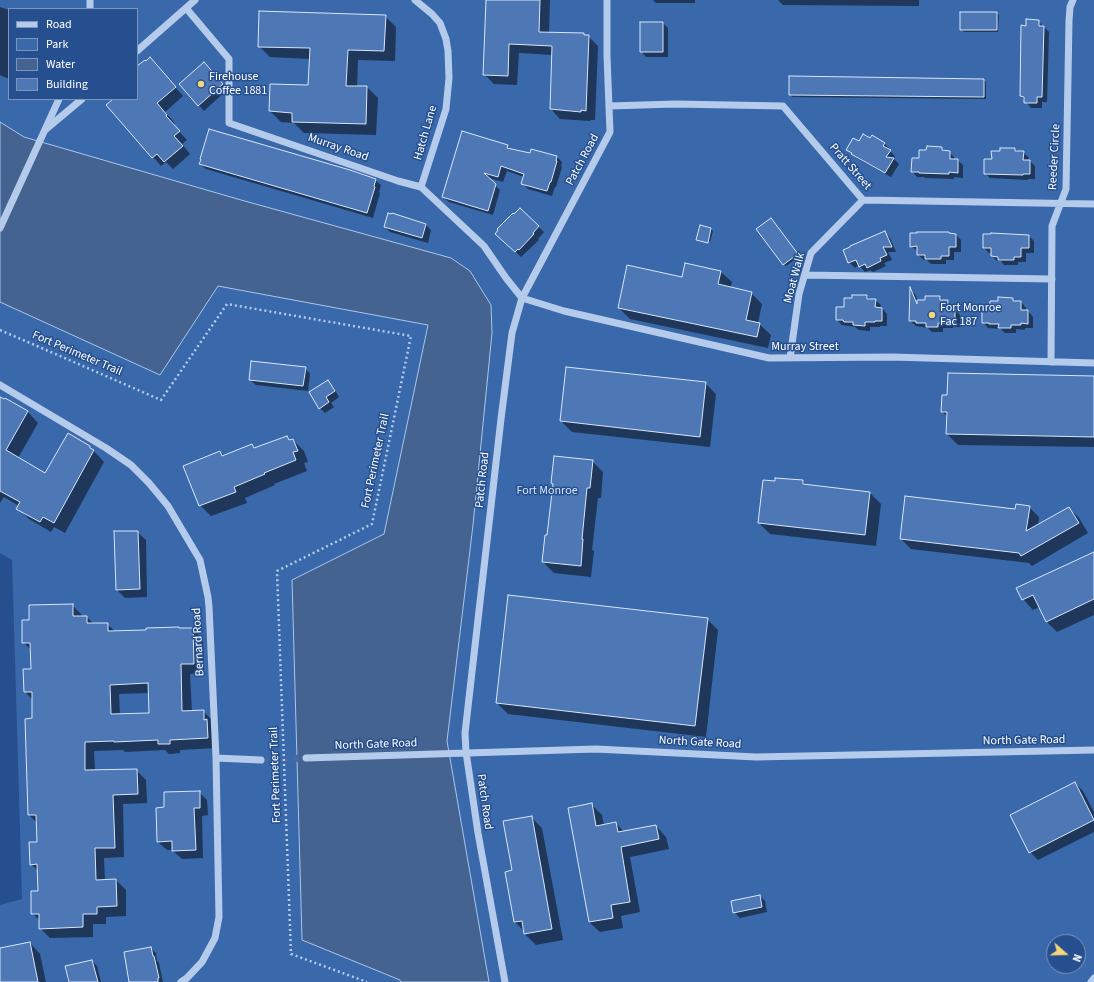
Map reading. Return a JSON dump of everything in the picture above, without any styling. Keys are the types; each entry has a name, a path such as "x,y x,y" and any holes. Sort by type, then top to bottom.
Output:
{"street":[{"path":"138,50 195,0"},
{"name":"Hatch Lane","path":"415,0 432,14 440,23 446,39 448,50 449,78 446,109 421,187"},
{"name":"Patch Road","path":"505,982 478,833 466,752 465,733 500,419 512,333 522,298 610,132 607,56 607,0"},
{"name":"Reeder Circle","path":"1051,362 1052,226 1066,189 1069,21 1070,7 1073,0"},
{"name":"Murray Road","path":"186,8 230,59 229,123 398,181 421,187 484,246 522,298"},
{"path":"0,228 59,100"},
{"path":"43,132 81,100"},
{"name":"Pratt Street","path":"609,106 675,104 783,106 863,200 1094,204"},
{"name":"Moat Walk","path":"790,358 799,294 811,253 863,200"},
{"path":"805,275 1052,279"},
{"name":"Murray Street","path":"522,298 564,311 769,358 892,357 1094,363"},
{"name":"Bernard Road","path":"0,385 106,448 131,465 150,483 168,506 200,560 208,597 216,758 219,917 214,938 202,962 187,978 181,982"},
{"name":"North Gate Road","path":"306,758 596,749 756,757 1094,750"},
{"path":"216,758 261,760"},
{"path":"1091,982 1094,978"}],"path":[{"name":"Fort Perimeter Trail","path":"0,330 161,400 227,304 411,336 372,524 277,571 292,954 367,982"}],"green space":[{"name":"Fort Monroe","path":"0,0 1094,0 1094,982 0,982 0,905 22,899 12,560 0,553"}],"water":[{"path":"0,122 24,137 241,200 451,258 470,271 491,305 492,333 473,525 447,741 489,982 401,982 400,980 302,940 292,580 384,534 428,325 218,286 160,375 0,302"}],"building":[{"path":"486,0 540,0 539,32 584,33 584,35 589,35 586,111 581,110 581,112 550,109 552,46 509,44 508,76 483,75"},
{"path":"259,11 386,15 384,51 348,50 346,86 367,86 366,124 292,122 292,113 269,111 270,84 308,85 310,48 258,47"},
{"path":"960,12 997,12 997,30 960,30"},
{"path":"1026,19 1039,20 1039,26 1044,26 1042,97 1037,97 1037,103 1024,103 1024,97 1020,96 1021,25 1026,26"},
{"path":"640,22 663,22 663,52 640,52"},
{"path":"150,57 176,87 157,103 167,115 166,116 180,131 174,136 183,146 164,162 157,154 152,158 106,105 112,100 138,100 138,65 145,60 146,61"},
{"name":"Firehouse Coffee 1881","path":"204,62 223,84 198,106 179,84"},
{"path":"789,76 984,79 984,97 789,95"},
{"path":"209,129 376,179 367,213 199,164"},
{"path":"462,131 508,145 507,148 530,153 531,149 557,156 551,182 547,191 521,184 524,174 501,166 498,177 484,173 496,184 488,211 442,197"},
{"path":"863,134 870,138 872,135 885,143 883,146 891,150 886,157 894,158 885,173 846,150 853,138 859,141"},
{"path":"927,146 942,147 942,150 950,151 950,159 958,159 958,173 911,172 912,158 919,158 919,150 926,150"},
{"path":"1000,148 1015,148 1015,151 1024,151 1023,160 1030,160 1030,174 984,174 984,159 992,159 991,151 1000,151"},
{"path":"520,208 539,226 533,233 534,234 519,250 518,249 515,252 495,234 498,230 497,229"},
{"path":"388,213 426,224 422,238 384,227"},
{"path":"771,218 798,254 783,265 756,229"},
{"path":"700,225 711,228 708,243 696,240"},
{"path":"885,231 892,247 883,247 887,255 880,258 881,261 867,268 865,264 859,267 856,260 848,263 843,250"},
{"path":"949,232 956,234 956,247 949,247 949,256 941,256 941,259 925,259 925,255 917,255 917,246 910,247 910,233"},
{"path":"983,234 1029,235 1029,248 1021,248 1021,257 1014,257 1014,260 998,260 998,257 991,256 991,248 983,248"},
{"path":"685,263 721,271 718,284 752,292 746,320 760,323 757,337 618,308 627,265 682,277"},
{"name":"Fort Monroe Fac 187","path":"910,287 917,304 917,300 925,300 925,296 940,296 940,300 948,300 948,309 955,309 955,322 948,322 948,324 938,323 938,327 926,327 926,323 909,321"},
{"path":"852,295 867,295 867,299 876,299 875,307 882,308 882,321 865,322 865,326 853,325 853,322 836,320 836,307 844,307 844,298 852,298"},
{"path":"998,297 1013,298 1013,301 1021,301 1021,310 1028,310 1028,324 1021,323 1021,325 1011,325 1011,328 998,328 999,324 982,323 982,309 989,310 990,301 998,301"},
{"path":"251,361 306,367 303,386 249,380"},
{"path":"566,367 706,382 700,437 560,421"},
{"path":"948,373 1094,376 1094,437 946,434 947,412 941,412 942,395 947,395"},
{"path":"328,380 335,391 326,397 329,402 319,409 309,392"},
{"path":"0,397 5,398 28,411 6,450 45,473 68,433 94,450 54,523 43,517 40,522 16,509 20,502 0,491"},
{"path":"287,436 289,440 293,439 298,451 293,452 296,460 234,487 236,492 199,506 183,466 220,451 222,456 252,444 254,448"},
{"path":"554,456 593,460 590,488 587,488 581,566 542,562 553,484 551,483"},
{"path":"775,478 803,480 803,484 870,492 865,535 758,523 763,480 775,481"},
{"path":"905,496 1015,509 1016,504 1030,506 1026,531 1069,507 1079,523 1021,556 1019,553 900,539"},
{"path":"114,531 138,531 140,589 116,590"},
{"path":"1094,552 1094,599 1046,622 1033,595 1022,600 1016,588"},
{"path":"508,595 708,618 695,726 496,703"},
{"path":"73,604 73,616 87,616 87,623 108,623 108,631 146,630 146,628 193,628 194,664 181,664 182,711 204,710 204,720 207,719 208,738 170,740 170,744 158,744 158,740 85,742 85,770 137,769 138,794 113,795 115,848 95,848 96,880 116,879 117,906 97,907 97,914 83,914 83,927 39,929 39,914 31,914 31,891 38,891 37,864 30,865 29,842 37,842 36,815 28,815 25,719 32,718 32,692 24,692 23,669 31,669 30,643 22,643 22,620 29,620 29,605","holes":["148,683 149,713 111,714 110,685"]},
{"path":"1075,782 1094,820 1029,853 1010,815"},
{"path":"200,791 200,808 194,808 196,850 172,851 172,841 157,842 156,808 164,807 164,792"},
{"path":"592,803 596,826 616,822 618,832 656,825 659,839 621,847 630,902 611,905 613,918 589,922 568,808"},
{"path":"532,816 552,929 524,934 522,921 514,922 505,872 512,870 503,821"},
{"path":"760,895 762,907 733,913 731,901"},
{"path":"30,942 38,982 0,982 0,948"},
{"path":"151,947 159,978 158,982 129,982 124,952"},
{"path":"92,960 98,982 69,982 65,966"}],"tunnel":[{"path":"261,760 306,758"}],"place":[{"name":"Firehouse Coffee 1881","path":"201,84"},
{"name":"Fort Monroe Fac 187","path":"932,315"}]}
